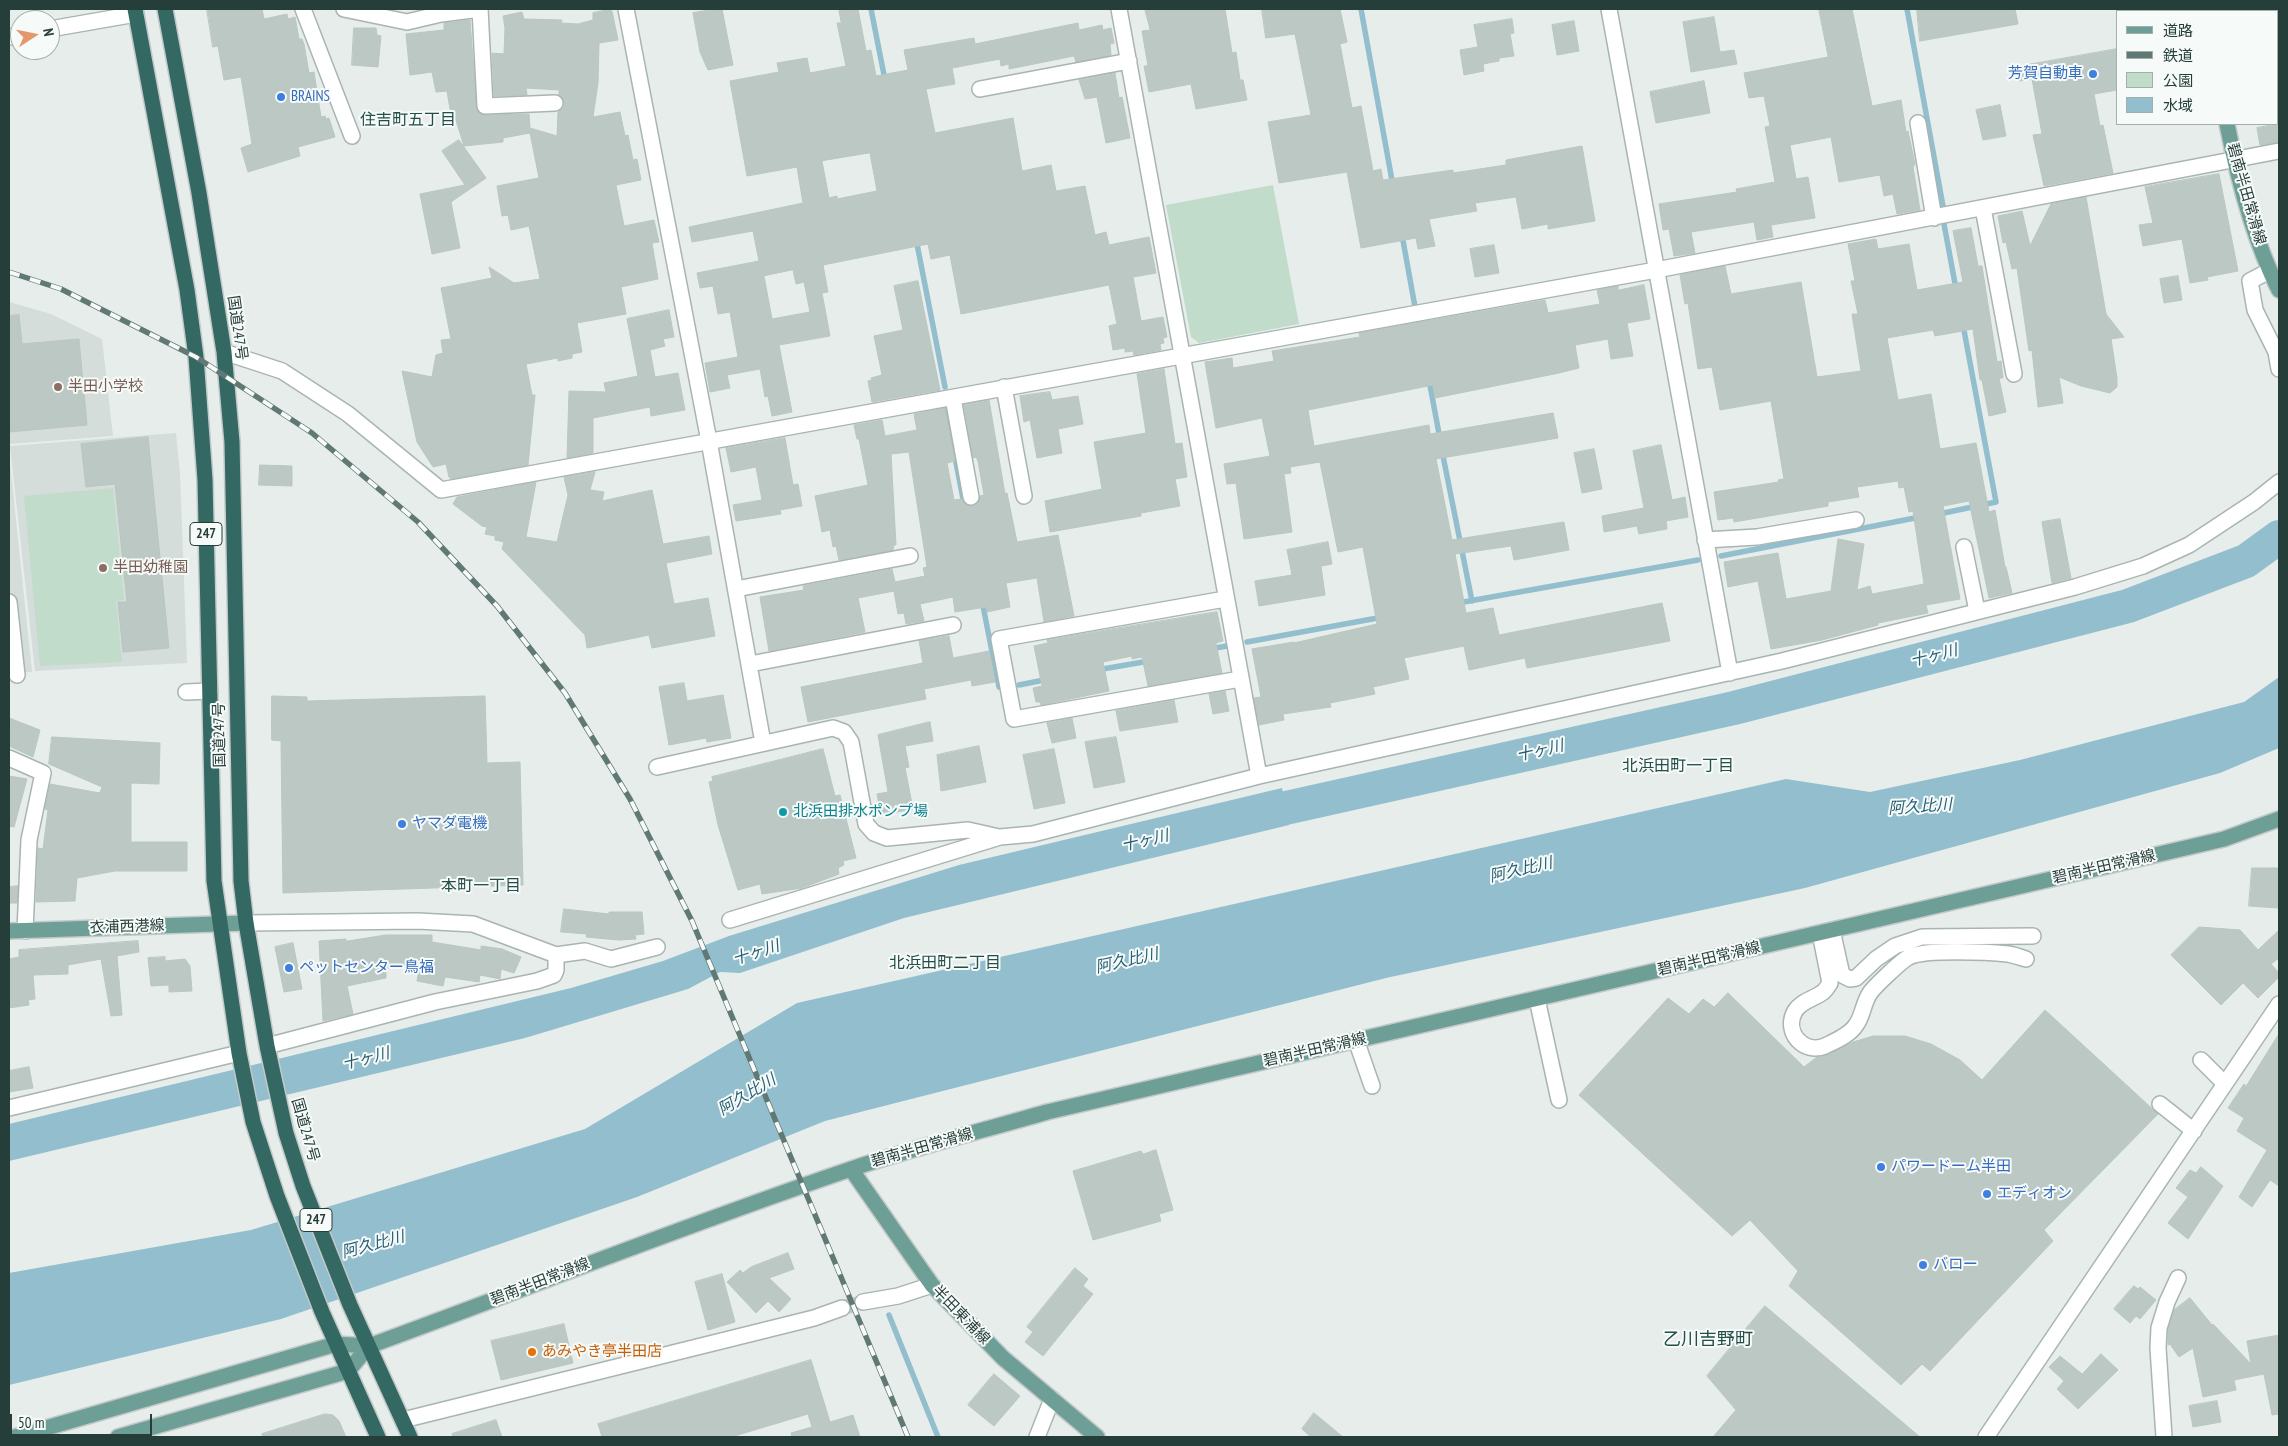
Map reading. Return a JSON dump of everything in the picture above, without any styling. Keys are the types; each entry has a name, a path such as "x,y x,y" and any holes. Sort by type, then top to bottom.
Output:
{"highway":[{"name":"国道247号","path":"165,9 199,193 224,352 232,442 241,881 246,923 268,1051 286,1133 303,1186 350,1305 410,1437"},
{"name":"国道247号","path":"135,11 187,290 196,357 205,480 214,881 240,1058 254,1122 277,1196 322,1312 378,1437"}],"main road":[{"name":"碧南半田常滑線","path":"2227,125 2234,159 2256,237 2269,271 2279,290"},
{"name":"碧南半田常滑線","path":"15,1437 336,1344 369,1346 595,1261 851,1169 914,1149 1047,1112 2224,839 2279,819"},
{"name":"衣浦西港線","path":"9,931 246,923"},
{"name":"半田東浦線","path":"851,1169 932,1285 1003,1358 1097,1437"},
{"name":"碧南半田常滑線","path":"348,1371 369,1346"},
{"path":"118,1437 348,1371"},
{"path":"143,1437 156,1434 185,1419"}],"street":[{"path":"304,9 352,136"},
{"path":"344,9 407,22 441,14 480,9 485,106 555,103"},
{"path":"626,9 709,441 763,743"},
{"path":"1119,9 1259,776"},
{"path":"1609,9 1730,673"},
{"path":"60,27 135,11"},
{"path":"980,88 1129,61"},
{"path":"1918,123 1934,218"},
{"path":"224,352 282,370 348,414 441,490 953,398 1182,354 1656,270 2279,151"},
{"path":"1982,208 2014,374"},
{"path":"2269,271 2250,281 2255,310 2276,352 2279,369"},
{"path":"1004,387 1024,496"},
{"path":"953,398 971,496"},
{"path":"730,920 1000,837 1034,834 1259,776 1730,673 1892,635 1976,611 2075,587 2142,566 2189,545 2254,502 2279,482"},
{"path":"1705,540 1756,538 1856,520"},
{"path":"1964,547 1976,611"},
{"path":"736,589 910,556"},
{"path":"1226,599 1000,639 1014,720 1240,679"},
{"path":"9,602 17,675"},
{"path":"750,664 953,626"},
{"path":"186,692 210,692"},
{"path":"657,767 833,728 844,732 851,742 866,824 874,832 887,838 968,830 1000,837"},
{"path":"9,758 43,773 29,840 25,931"},
{"path":"246,923 418,921 473,924 556,955 585,951 611,959 657,948"},
{"path":"1826,932 1842,975 1850,979 1856,978 1876,959 1895,946 1922,937 2033,936"},
{"path":"1826,932 1830,983 1823,992 1795,1011 1792,1020 1797,1041 1811,1049 1819,1049 1856,1026 1870,994 1909,956 1928,953 1984,953 2009,954 2026,959"},
{"path":"268,1051 435,1002 554,976 556,955"},
{"path":"1537,999 1559,1100"},
{"path":"1989,1436 2279,1004"},
{"path":"1356,1040 1372,1086"},
{"path":"9,1108 240,1058"},
{"path":"2201,1060 2226,1084"},
{"path":"2160,1104 2194,1131"},
{"path":"2164,1437 2158,1348 2159,1328 2166,1302 2178,1278"},
{"path":"863,1302 898,1296 932,1285"},
{"path":"403,1420 814,1318 842,1308"},
{"path":"1037,1437 1052,1399"}],"shaded area":[{"name":"半田小学校","path":"9,302 51,314 102,339 113,436 9,444"},
{"name":"半田幼稚園","path":"176,433 180,474 187,663 35,671 10,446"},
{"path":"9,453 32,672 9,673"}],"green space":[{"path":"1273,185 1299,324 1199,343 1191,337 1166,205"},
{"path":"113,488 124,600 116,601 122,662 40,666 24,496"}],"water":[{"name":"阿久比川","path":"2279,677 2279,748 2220,773 1805,888 1386,978 825,1121 637,1197 281,1319 9,1385 9,1273 251,1230 585,1129 797,1003 1786,779 1870,792 2020,760 2244,702"},
{"path":"1282,788 1289,825 904,918 740,973 720,972 688,989 525,1038 9,1161 9,1124 571,988 663,961 729,936 959,865"}],"building":[{"path":"207,9 262,9 264,19 287,14 288,19 295,17 299,39 302,39 304,44 309,73 314,72 321,117 329,118 335,137 298,147 300,156 248,172 241,148 252,144 241,77 224,80 218,46 213,47"},
{"path":"722,9 733,65 708,70 700,52 693,13"},
{"path":"839,9 858,9 866,51 871,50 876,76 908,70 904,50 974,38 975,44 1078,23 1079,30 1102,25 1103,30 1111,28 1114,43 1110,44 1111,55 1076,62 1074,56 1009,69 1009,64 1001,66 1000,59 952,68 955,84 926,89 935,133 1013,118 1022,171 1051,165 1056,191 1085,186 1095,235 1106,232 1109,245 1149,237 1156,273 1133,277 1141,321 1163,317 1167,337 1163,338 1164,343 1160,344 1161,350 1134,355 1133,351 1125,352 1125,348 1113,350 1109,326 1117,324 1109,285 961,314 950,255 931,259 928,244 823,265 828,292 822,293 830,336 779,345 792,412 772,416 768,396 765,397 760,369 727,375 730,388 710,392 705,363 738,357 730,312 718,314 713,286 700,288 697,273 759,261 753,231 692,242 689,227 803,203 797,167 747,176 730,81 779,72 777,63 807,58 810,73 846,66 837,23 841,23","holes":["870,153 877,191 837,199 837,196 829,198 822,161","793,270 796,284 804,282 810,312 772,319 764,276"]},
{"path":"1145,9 1225,9 1232,53 1236,52 1240,80 1243,80 1247,100 1196,109 1191,84 1149,92 1144,66 1148,66 1142,31 1150,30"},
{"path":"1262,9 1340,9 1347,42 1340,44 1352,108 1361,106 1373,171 1381,169 1383,180 1453,170 1453,173 1506,165 1506,160 1582,146 1595,221 1548,229 1548,224 1522,229 1516,197 1475,203 1477,211 1429,219 1435,246 1418,249 1416,238 1361,248 1347,172 1279,183 1268,122 1311,115 1295,34 1266,38"},
{"path":"1819,9 1852,9 1872,106 1901,100 1906,132 1908,131 1915,164 1913,167 1920,210 1897,214 1893,194 1884,196 1880,175 1839,182 1831,137 1790,145 1796,179 1808,177 1815,218 1771,225 1773,237 1757,240 1754,222 1691,232 1695,253 1674,256 1669,229 1663,230 1659,204 1737,192 1736,189 1775,182 1765,127 1770,126 1764,96 1749,98 1744,73 1828,57"},
{"path":"1917,9 2015,9 2018,24 1920,41"},
{"path":"607,10 612,11 618,40 599,43 598,83 593,117 620,112 625,136 628,135 633,160 637,159 641,180 616,185 624,226 654,220 659,242 652,243 658,279 621,287 626,314 577,323 582,352 572,354 572,358 558,361 558,358 526,364 532,395 535,395 528,465 451,479 446,464 433,467 417,442 402,371 432,377 436,355 443,353 441,340 451,339 441,288 492,278 489,267 514,283 540,279 529,226 511,230 508,215 502,216 497,186 539,178 530,133 503,138 503,142 464,146 454,114 451,115 447,91 436,92 432,72 410,75 406,34 444,30 444,23 470,20 477,111 485,115 529,114 530,128 557,136 558,112 563,108 564,103 559,95 559,90 526,88 527,95 494,96 492,53 504,54 505,28 503,16 522,12 524,19 562,20 561,23 578,24 593,20 593,13"},
{"path":"1714,17 1720,52 1734,50 1737,64 1691,72 1683,22"},
{"path":"1512,19 1514,33 1510,34 1514,56 1499,58 1499,61 1483,64 1484,71 1464,75 1460,50 1478,47 1474,25"},
{"path":"1574,21 1579,51 1557,55 1552,25"},
{"path":"354,28 376,28 377,35 381,36 378,67 352,65"},
{"path":"2116,49 2116,90 2094,94 2100,126 2103,125 2113,173 2044,186 2033,135 2042,134 2032,79 2019,81 2016,67"},
{"path":"1115,73 1119,98 1122,97 1130,138 1106,143 1097,97 1085,99 1079,80"},
{"path":"1704,81 1710,113 1656,123 1650,92"},
{"path":"2000,105 2006,136 1983,140 1976,110"},
{"path":"2278,124 2279,142 2260,145 2257,128"},
{"path":"459,140 486,178 451,202 460,248 432,254 420,194 465,185 442,151"},
{"path":"2219,174 2238,271 2207,277 2208,280 2190,283 2182,239 2143,246 2139,225 2153,223 2145,187"},
{"path":"2086,197 2106,314 2124,337 2111,339 2117,387 2110,393 2081,386 2059,377 2063,403 2038,407 2032,350 2029,351 2017,268 2012,269 2006,242 2003,243 1998,216 2022,211 2030,246 2051,204"},
{"path":"1971,228 1978,266 1982,266 1997,362 2001,361 2003,378 1999,378 2006,412 1989,416 1982,380 1980,380 1973,329 1935,336 1933,330 1887,338 1898,400 1931,394 1940,449 1976,443 1989,512 1995,510 2005,567 2012,593 1989,598 1969,501 1943,506 1960,599 1926,605 1928,613 1878,623 1878,625 1822,640 1771,649 1758,581 1728,587 1724,562 1778,553 1786,599 1831,591 1838,539 1864,544 1857,590 1870,586 1872,594 1924,584 1913,511 1909,512 1904,487 1899,488 1898,481 1857,487 1859,497 1828,502 1828,506 1734,522 1733,518 1718,520 1714,492 1779,482 1778,480 1784,479 1771,401 1720,410 1712,367 1698,369 1688,303 1685,304 1680,275 1725,266 1731,294 1801,282 1817,377 1861,371 1852,314 1858,314 1851,281 1855,281 1848,244 1876,239 1878,249 1909,244 1917,290 1963,282 1953,231"},
{"path":"1494,245 1499,273 1475,277 1470,249"},
{"path":"2178,276 2182,300 2164,303 2160,279"},
{"path":"918,281 940,390 872,402 868,381 872,380 871,378 882,375 874,336 903,330 894,286"},
{"path":"1644,285 1650,319 1627,323 1633,356 1611,359 1608,339 1575,345 1579,368 1559,373 1435,398 1433,385 1308,410 1314,446 1429,425 1430,434 1553,413 1558,438 1436,459 1452,540 1564,522 1569,550 1514,560 1511,546 1455,554 1466,613 1493,608 1499,635 1662,603 1670,641 1527,668 1525,658 1469,670 1464,646 1404,658 1409,679 1373,687 1375,694 1330,703 1331,707 1283,714 1284,720 1259,725 1254,698 1261,697 1252,649 1294,643 1377,624 1363,547 1338,552 1320,462 1290,467 1291,473 1284,474 1292,532 1244,539 1236,483 1227,484 1224,464 1270,456 1262,418 1216,428 1205,362 1232,358 1233,368 1274,361 1272,351 1360,337 1359,333 1545,300 1548,313 1600,304 1597,290 1618,286 1618,290"},
{"path":"669,310 674,337 663,339 665,346 650,350 655,377 678,373 685,410 651,416 650,407 593,418 593,453 567,458 569,391 606,392 604,383 638,376 627,319"},
{"path":"19,315 22,344 79,339 87,425 9,432 9,316"},
{"path":"1164,369 1175,444 1182,443 1187,477 1175,479 1180,506 1141,513 1141,516 1050,532 1045,501 1102,489 1094,442 1146,433 1137,374"},
{"path":"1050,392 1052,400 1078,396 1083,424 1058,429 1062,453 1037,458 1030,420 1024,422 1020,396"},
{"path":"989,400 1005,494 1007,493 1017,542 1058,535 1074,616 1044,622 1037,578 1006,583 1010,607 987,612 986,607 955,612 953,597 920,604 924,621 906,624 904,613 898,614 894,591 858,598 865,632 769,651 760,597 804,590 803,586 892,569 895,582 925,576 923,568 927,567 909,452 891,454 896,545 894,545 893,550 839,560 836,546 833,547 830,530 822,532 815,496 868,485 859,439 857,439 854,425 882,420 885,436 917,430 914,414 945,408 955,461 947,463 954,500 962,499 964,503 972,506 977,504 980,496 984,495 978,461 976,457 973,458 964,405"},
{"path":"148,437 169,648 123,652 118,602 127,602 115,484 86,487 81,444"},
{"path":"785,438 793,485 798,484 802,506 780,510 781,514 736,521 733,505 762,500 756,467 731,472 726,448"},
{"path":"1661,445 1672,500 1685,497 1688,517 1666,521 1667,529 1639,534 1637,526 1604,532 1602,516 1644,508 1633,451"},
{"path":"1594,449 1602,489 1582,493 1574,453"},
{"path":"260,465 292,466 292,486 259,485"},
{"path":"595,472 590,490 604,492 602,501 652,490 663,544 709,536 712,554 666,563 674,604 708,598 715,636 652,648 649,635 587,648 585,635 502,549 504,542 495,540 495,536 485,534 487,527 482,526 453,504 457,497 536,482 526,537 557,542 568,495 564,477"},
{"path":"2060,519 2071,578 2052,583 2042,522"},
{"path":"1328,542 1332,564 1321,566 1325,595 1259,606 1255,581 1292,575 1287,550"},
{"path":"1217,612 1223,641 1216,643 1222,673 1148,686 1142,657 1132,659 1132,656 1103,662 1109,691 1041,705 1040,702 1036,702 1033,688 1042,686 1034,646 1048,643 1047,640"},
{"path":"949,636 953,658 989,651 995,682 972,686 971,680 924,689 926,699 808,722 801,687 923,663 919,641"},
{"path":"684,683 687,701 723,695 731,738 707,742 706,738 669,745 659,687"},
{"path":"1225,691 1229,711 1213,714 1209,694"},
{"name":"ヤマダ電機","path":"272,696 307,697 307,701 485,696 487,763 520,762 523,885 283,893 281,741 272,740"},
{"path":"1174,700 1178,722 1120,731 1116,711"},
{"path":"9,718 40,730 33,757 9,746"},
{"path":"1072,718 1076,738 1052,743 1047,723"},
{"path":"930,722 933,741 905,746 909,767 905,768 913,809 881,815 877,794 888,792 878,735"},
{"path":"52,737 160,743 159,784 131,783 131,842 187,842 187,871 115,871 77,878 75,901 36,902 38,848 43,849 48,810 45,809 50,784 100,793 102,787 49,764"},
{"path":"1116,737 1125,782 1094,788 1085,742"},
{"path":"979,746 986,782 941,791 937,755"},
{"name":"北浜田排水ポンプ場","path":"823,749 835,796 840,795 856,858 843,861 844,865 838,868 839,874 802,888 762,894 760,884 738,890 718,825 709,782 713,781 712,777"},
{"path":"1054,749 1065,803 1034,809 1023,755"},
{"path":"9,776 27,779 14,827 9,826"},
{"path":"2252,868 2279,868 2279,908 2249,906"},
{"path":"18,886 17,903 9,903 9,887"},
{"path":"564,909 609,914 609,912 642,912 644,934 635,935 636,939 619,940 586,937 587,934 561,932"},
{"path":"2199,927 2240,930 2258,950 2279,930 2279,958 2271,964 2279,973 2279,977 2258,998 2243,983 2221,1005 2171,955"},
{"path":"386,935 432,935 432,942 481,950 481,946 502,949 521,957 514,973 501,969 500,979 480,975 479,982 445,977 443,986 417,981 420,963 386,969 386,978 347,986 353,1014 323,1021 319,941 346,939 346,941"},
{"path":"138,941 139,952 117,956 122,1015 111,1016 101,959 68,965 68,974 33,975 35,999 28,1000 29,1005 9,1008 9,959 19,957 19,950"},
{"name":"ペットセンター鳥福","path":"293,943 302,989 284,992 275,947"},
{"path":"165,957 165,961 185,959 190,966 192,991 169,992 169,985 151,986 148,958"},
{"name":"パワードーム半田","path":"1728,993 1804,1067 1817,1057 1829,1054 1853,1042 1873,1036 1905,1036 1931,1044 1960,1060 1982,1080 2045,1010 2158,1114 2044,1230 2053,1241 1930,1371 1922,1364 1901,1385 1789,1286 1798,1271 1750,1220 1732,1236 1579,1095 1668,998 1689,1014 1703,999 1714,1007"},
{"path":"2279,1034 2279,1186 2270,1180 2252,1207 2239,1197 2267,1150 2237,1131 2244,1118 2228,1108 2244,1084 2246,1086"},
{"path":"29,1067 33,1088 9,1092 9,1071"},
{"path":"1156,1150 1173,1210 1159,1214 1161,1221 1093,1240 1073,1171 1141,1151 1143,1154"},
{"path":"2201,1167 2223,1186 2188,1239 2168,1223 2188,1197 2176,1188 2190,1170 2196,1173"},
{"path":"788,1253 794,1269 769,1278 791,1299 779,1312 768,1301 756,1313 727,1282 740,1270 743,1273 751,1267"},
{"path":"1075,1268 1088,1279 1083,1286 1093,1294 1043,1356 1025,1342 1033,1332 1027,1327"},
{"path":"722,1274 735,1322 708,1330 695,1282"},
{"path":"2134,1286 2138,1289 2140,1287 2156,1300 2140,1319 2136,1316 2130,1323 2114,1309"},
{"path":"2190,1298 2212,1325 2251,1364 2247,1341 2279,1335 2279,1414 2272,1415 2264,1374 2234,1380 2236,1390 2203,1397 2193,1348 2179,1357 2170,1344 2168,1345 2168,1330 2174,1310"},
{"path":"1765,1306 1920,1437 1713,1437 1736,1410 1707,1376"},
{"name":"あみやき亭半田店","path":"564,1324 573,1363 501,1380 491,1341"},
{"path":"2101,1354 2118,1370 2078,1409 2057,1389 2064,1381 2049,1367 2060,1356 2082,1374"},
{"path":"811,1360 830,1422 853,1415 860,1437 792,1437 791,1433 812,1427 808,1414 731,1437 602,1437 598,1424"},
{"path":"994,1374 1020,1396 994,1426 968,1405"},
{"path":"2217,1401 2221,1422 2193,1427 2189,1406"},
{"path":"1314,1413 1343,1437 1311,1437 1302,1429"},
{"path":"325,1414 333,1415 339,1421 346,1437 263,1437 262,1434"},
{"path":"496,1420 502,1437 453,1437 452,1434"}],"waterway":[{"path":"871,9 885,80"},
{"path":"1361,9 1393,186"},
{"path":"1907,9 1943,206"},
{"path":"1944,224 1956,289"},
{"path":"1402,235 1419,329"},
{"path":"916,239 945,387"},
{"path":"1939,514 1996,502 1963,325"},
{"path":"1429,380 1440,439"},
{"path":"949,406 945,406 965,509"},
{"path":"1442,451 1472,601"},
{"path":"1721,556 1920,517"},
{"name":"十ヶ川","path":"1241,818 1734,708 2128,606 2246,561 2279,537"},
{"path":"1458,603 1698,560"},
{"path":"982,601 999,687"},
{"path":"1247,642 1383,617"},
{"path":"1210,649 1227,646"},
{"path":"1097,670 1149,661"},
{"path":"1019,685 1049,679"},
{"path":"889,1315 938,1437"}],"tunnel":[{"path":"842,1308 863,1302"}],"railway":[{"path":"9,272 61,289 196,357 312,433 418,522 497,606 565,693 630,799 692,921 908,1437"}],"place":[{"name":"芳賀自動車","path":"2093,74"},
{"name":"BRAINS","path":"281,97"},
{"name":"半田小学校","path":"58,387"},
{"name":"半田幼稚園","path":"103,568"},
{"name":"北浜田排水ポンプ場","path":"783,812"},
{"name":"ヤマダ電機","path":"402,824"},
{"name":"ペットセンター鳥福","path":"289,968"},
{"name":"パワードーム半田","path":"1881,1167"},
{"name":"エディオン","path":"1987,1194"},
{"name":"バロー","path":"1923,1265"},
{"name":"あみやき亭半田店","path":"532,1352"}],"district":[{"name":"住吉町五丁目","path":"408,120"},
{"name":"北浜田町一丁目","path":"1678,766"},
{"name":"本町一丁目","path":"481,886"},
{"name":"北浜田町二丁目","path":"945,963"},
{"name":"乙川吉野町","path":"1708,1340"}]}
